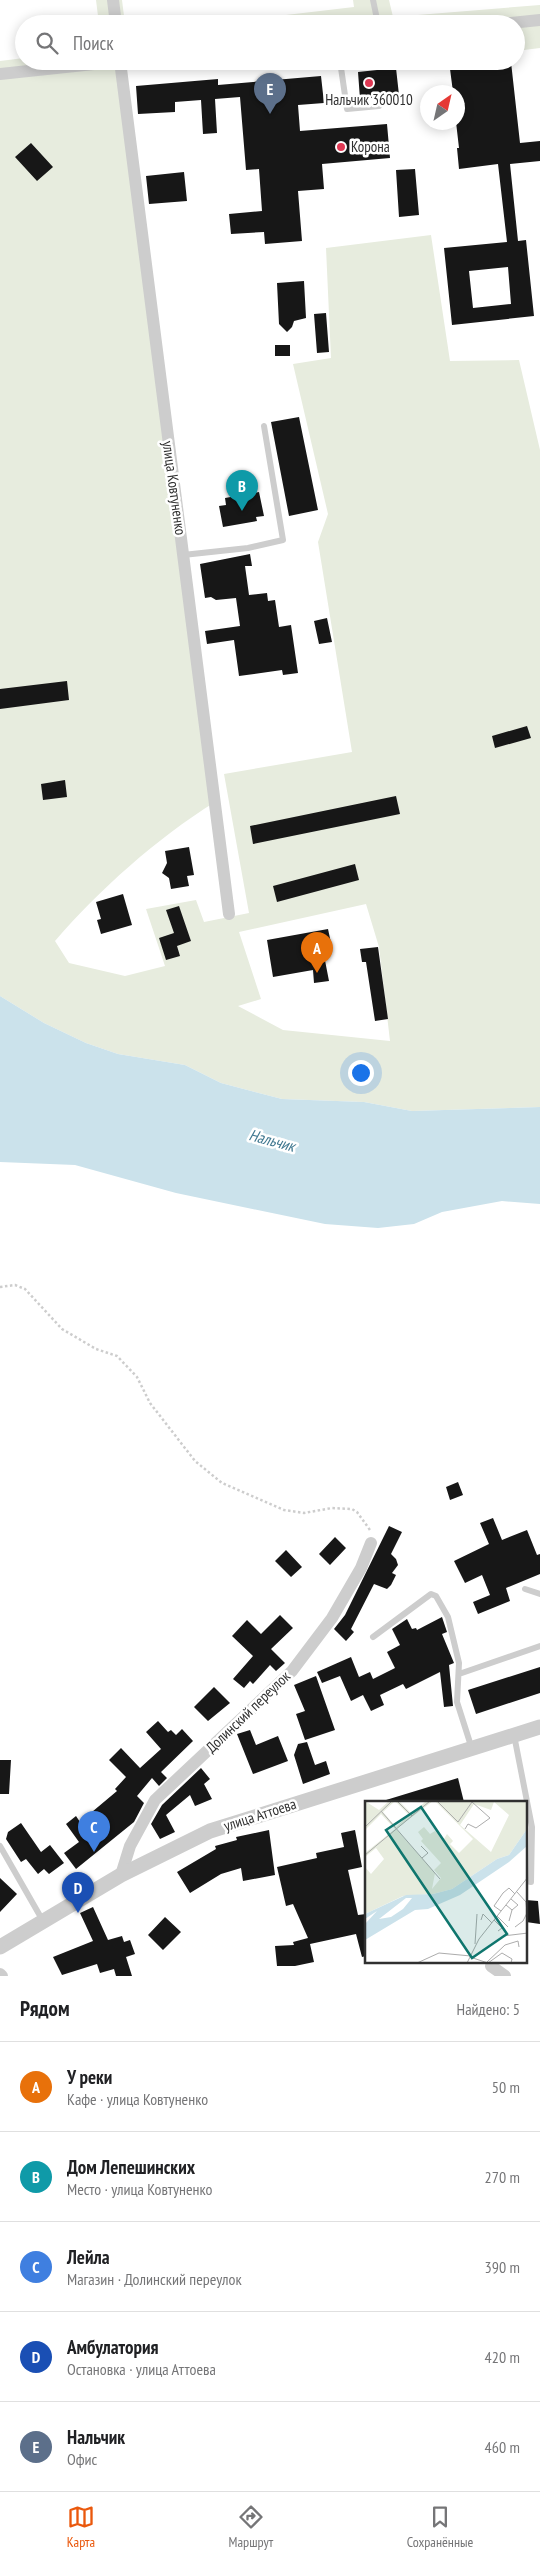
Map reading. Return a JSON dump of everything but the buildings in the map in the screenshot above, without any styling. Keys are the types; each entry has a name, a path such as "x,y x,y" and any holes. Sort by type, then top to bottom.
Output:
{"street":[{"path":"113,0 115,15"},
{"path":"525,22 540,20"},
{"path":"0,74 37,70"},
{"name":"улица Ковтуненко","path":"122,70 230,914"},
{"name":"Долинский переулок","path":"121,1875 130,1846 155,1800 292,1671 332,1618 361,1568 371,1543"},
{"name":"улица Аттоева","path":"1,1945 121,1875 210,1831 540,1727"},
{"path":"491,1966 505,1976"}],"lane":[{"path":"373,0 376,15"},
{"path":"341,70 347,108 379,106"},
{"path":"183,555 248,548 283,540 264,426"},
{"path":"525,1589 540,1594"},
{"path":"373,1637 431,1594 436,1596 448,1617 459,1674 456,1682 457,1702 472,1750"},
{"path":"459,1674 540,1646"},
{"path":"514,1736 527,1801"},
{"path":"528,1807 532,1827 531,1882 528,1881"},
{"path":"0,1846 42,1921"}],"path":[{"path":"0,1287 15,1285 25,1289 62,1329 96,1349 117,1356 137,1377 150,1403 195,1461 222,1483 284,1510 304,1513 332,1508 352,1509 357,1512 370,1529 371,1543"}],"shaded area":[{"path":"96,0 122,0 124,15 98,15"},
{"path":"353,0 389,0 393,15 285,15 354,7"},
{"path":"540,5 540,48 525,50 525,15 418,15"},
{"path":"15,59 15,70 123,70 215,802 171,832 130,866 55,941 69,963 125,976 165,966 146,909 196,900 204,922 249,913 224,774 352,752 318,542 328,514 293,364 331,358 326,248 431,235 450,361 519,360 540,450 540,1107 412,1111 364,1102 282,1099 221,1083 185,1065 118,1054 86,1043 44,1023 0,996 0,61","holes":["366,904 379,947 390,1041 283,1030 238,1006 261,999 239,932"]}],"water":[{"path":"0,996 44,1023 86,1043 118,1054 185,1065 221,1083 282,1099 364,1102 412,1111 540,1107 540,1204 502,1201 442,1212 414,1224 378,1228 325,1224 176,1193 75,1165 0,1162"}],"place":[{"name":"Нальчик 360010","path":"369,83"},
{"name":"Нальчик","path":"270,114"},
{"name":"Корона","path":"341,147"},
{"name":"Дом Лепешинских","path":"242,511"},
{"name":"У реки","path":"317,973"},
{"name":"Лейла","path":"94,1852"},
{"name":"Амбулатория","path":"78,1913"}]}
